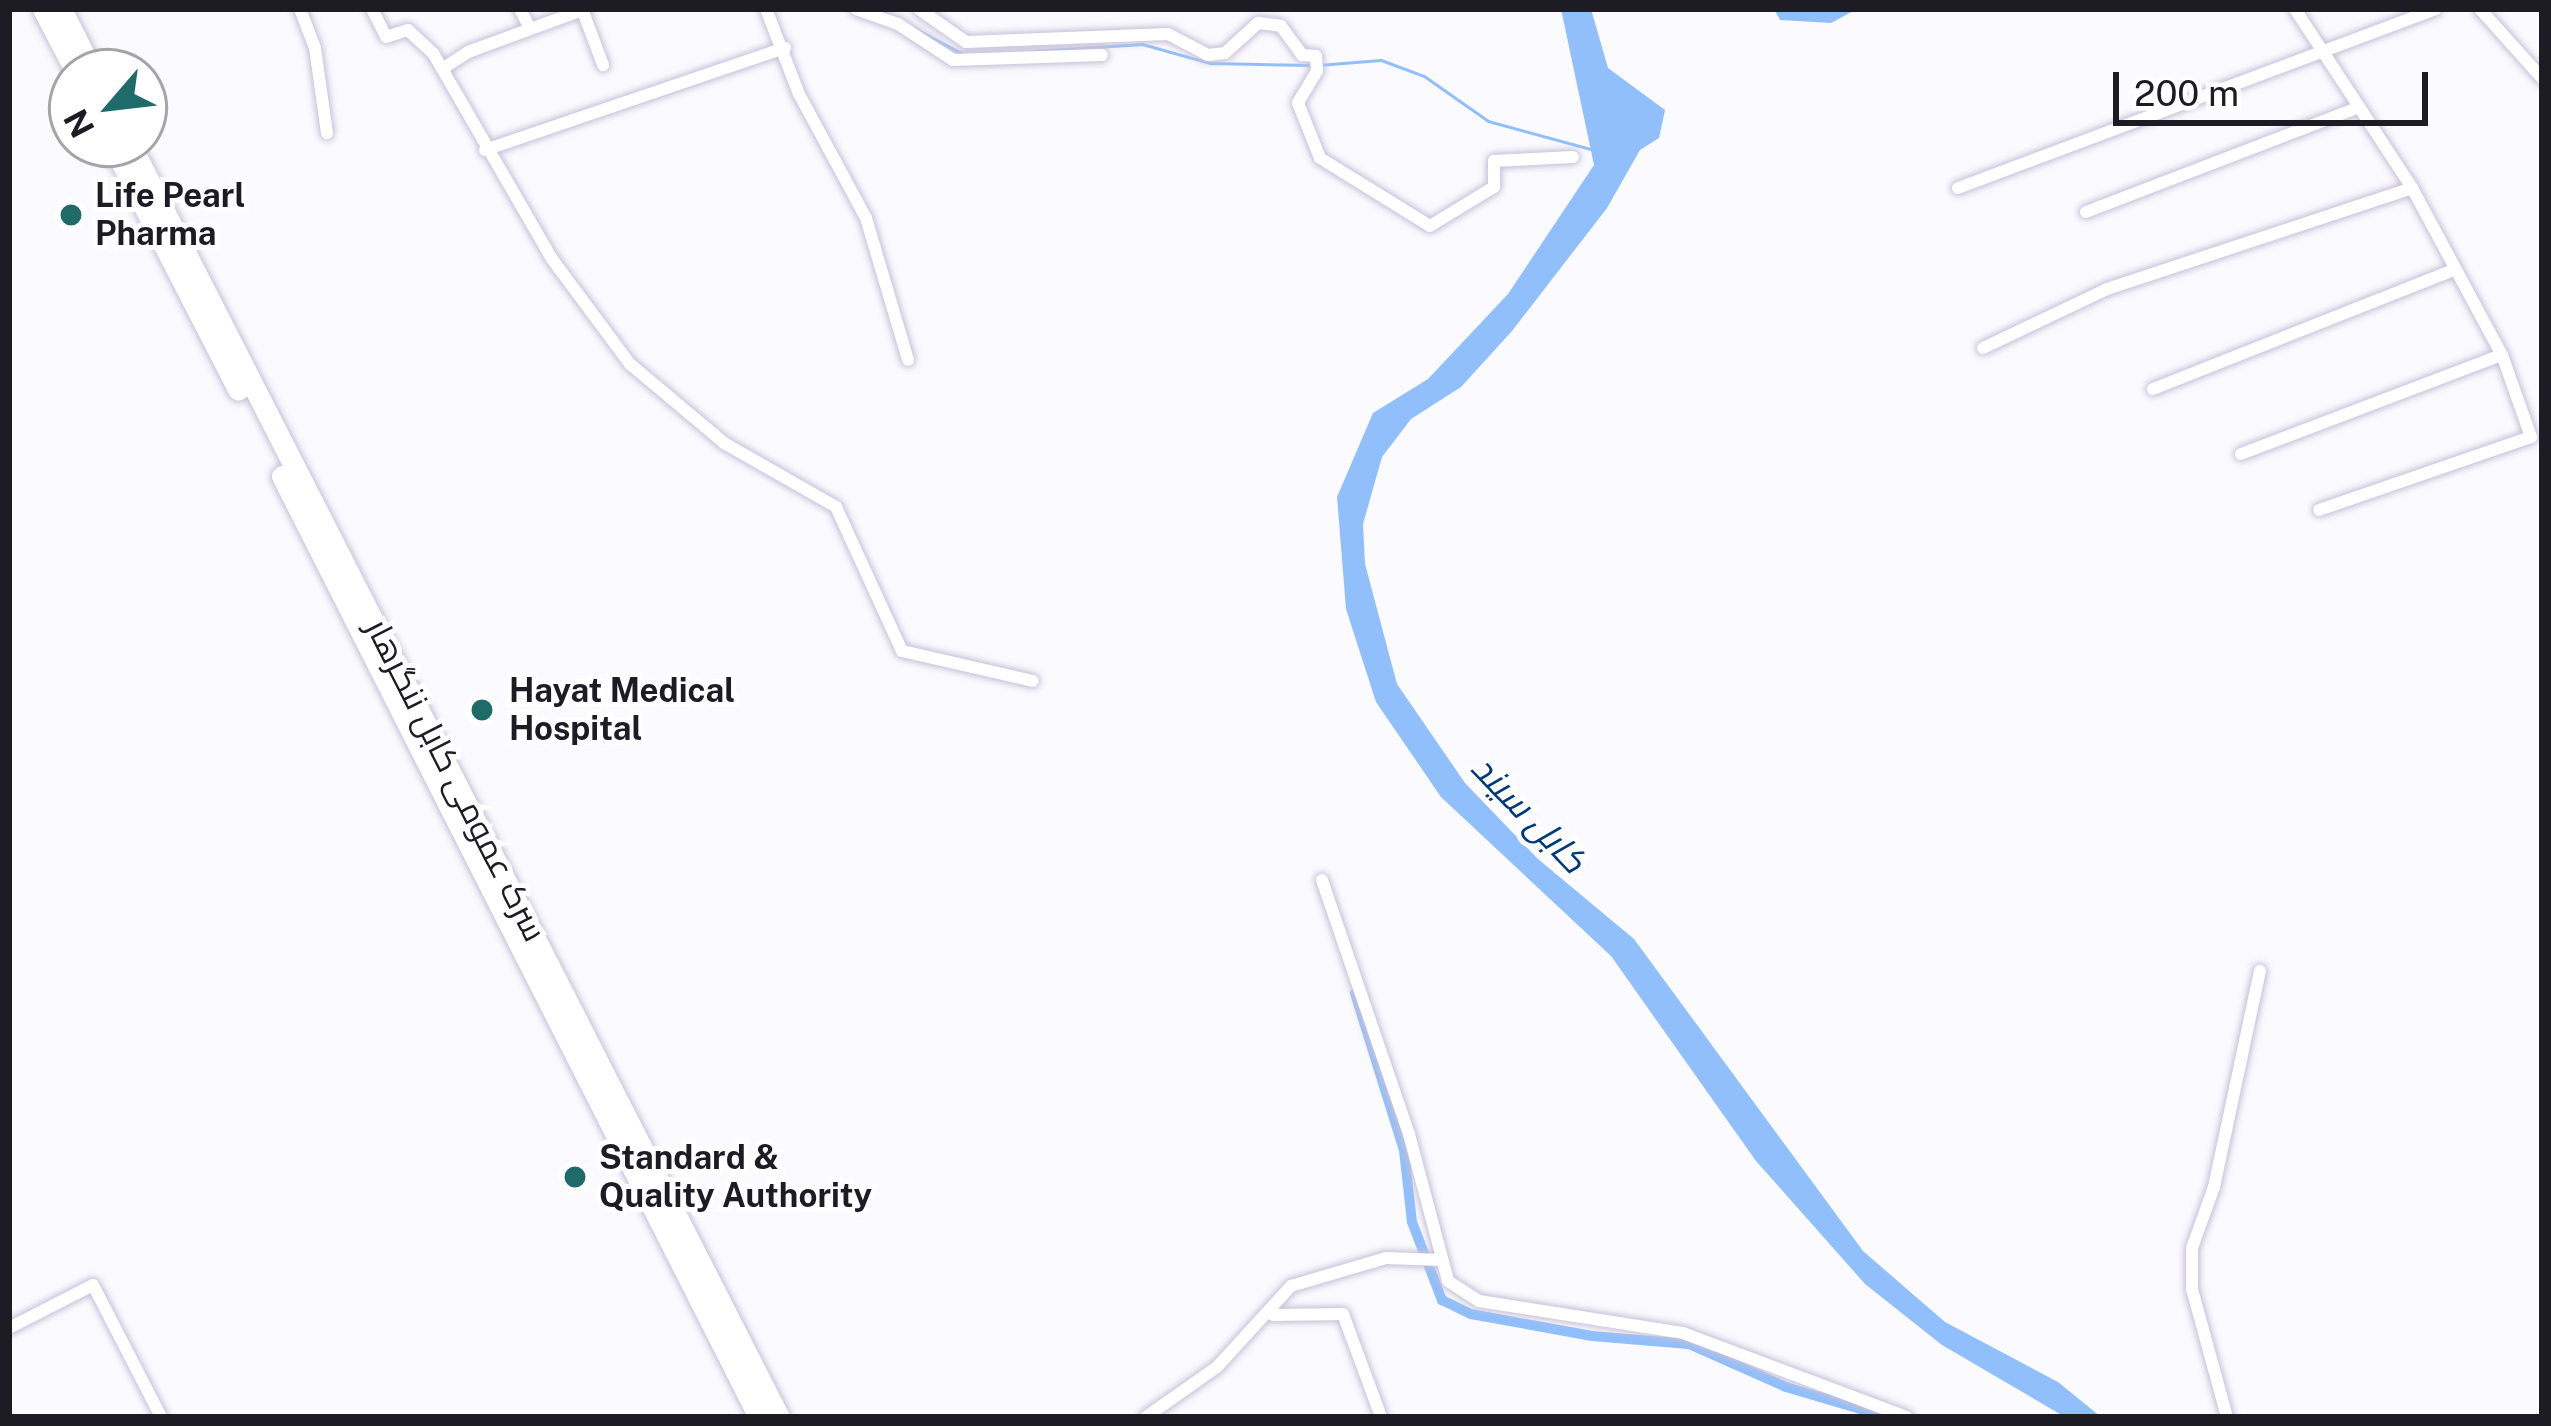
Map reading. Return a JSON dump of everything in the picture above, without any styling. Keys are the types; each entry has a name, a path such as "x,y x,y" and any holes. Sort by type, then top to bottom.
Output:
{"highway":[{"path":"43,9 63,48"},
{"path":"61,9 81,48"},
{"name":"سرک عمومی کابل ننگرهار","path":"128,168 150,200"},
{"name":"سرک عمومی کابل ننگرهار","path":"139,168 150,200 259,416 778,1417"},
{"name":"سرک عمومی کابل ننگرهار","path":"477,839 759,1417"}],"street":[{"path":"300,9 315,48 327,133"},
{"path":"372,9 386,37 416,33 584,309 630,364 724,442 836,507 902,651 1033,681"},
{"path":"520,9 530,29"},
{"path":"442,69 584,9 603,65"},
{"path":"766,9 799,94 866,218 908,360"},
{"path":"856,9 898,24 953,60 1102,55"},
{"path":"919,9 966,41 1168,34 1208,55 1225,53 1258,23 1281,26 1302,55 1316,63 1298,103 1320,158 1430,226 1494,188 1493,161 1574,158"},
{"path":"2295,9 2412,188 2502,355 2530,437 2319,509"},
{"path":"1958,188 2436,9"},
{"path":"2480,9 2542,78"},
{"path":"485,149 785,48"},
{"path":"2086,212 2360,107"},
{"path":"1983,348 2107,289 2412,188"},
{"path":"2153,388 2453,270"},
{"path":"2241,454 2502,355"},
{"path":"1322,880 1409,1134 1448,1281 1479,1301 1683,1333 1907,1417"},
{"path":"2227,1417 2192,1289 2192,1248 2214,1187 2260,971"},
{"path":"1146,1417 1275,1308 1292,1286 1356,1264 1441,1261"},
{"path":"9,1328 93,1285 161,1417"},
{"path":"1275,1308 1343,1314 1381,1417"}],"water":[{"path":"1561,9 1591,9 1608,68 1665,110 1659,138 1640,150 1607,208 1512,331 1461,387 1411,419 1382,457 1363,524 1365,564 1397,684 1465,783 1538,859 1634,939 1863,1251 1945,1322 2058,1382 2101,1417 2065,1417 1942,1345 1865,1284 1756,1161 1611,956 1441,797 1376,702 1346,609 1337,497 1373,413 1428,379 1508,294 1594,165"},
{"path":"1774,9 1857,9 1831,23 1780,20"}],"waterway":[{"path":"877,9 965,55"},
{"path":"1034,51 1142,44 1210,63 1309,65"},
{"path":"1318,65 1381,60 1424,76 1488,121 1594,150"},
{"path":"1355,993 1404,1150 1412,1222 1442,1300 1471,1314 1592,1336 1689,1344 1786,1387 1888,1417"}],"place":[{"name":"Life Pearl Pharma","path":"71,215"},
{"name":"Hayat Medical Hospital","path":"482,710"},
{"name":"Standard & Quality Authority","path":"575,1177"}],"water label":[{"name":"کابل سيند","path":"1529,814"}]}
